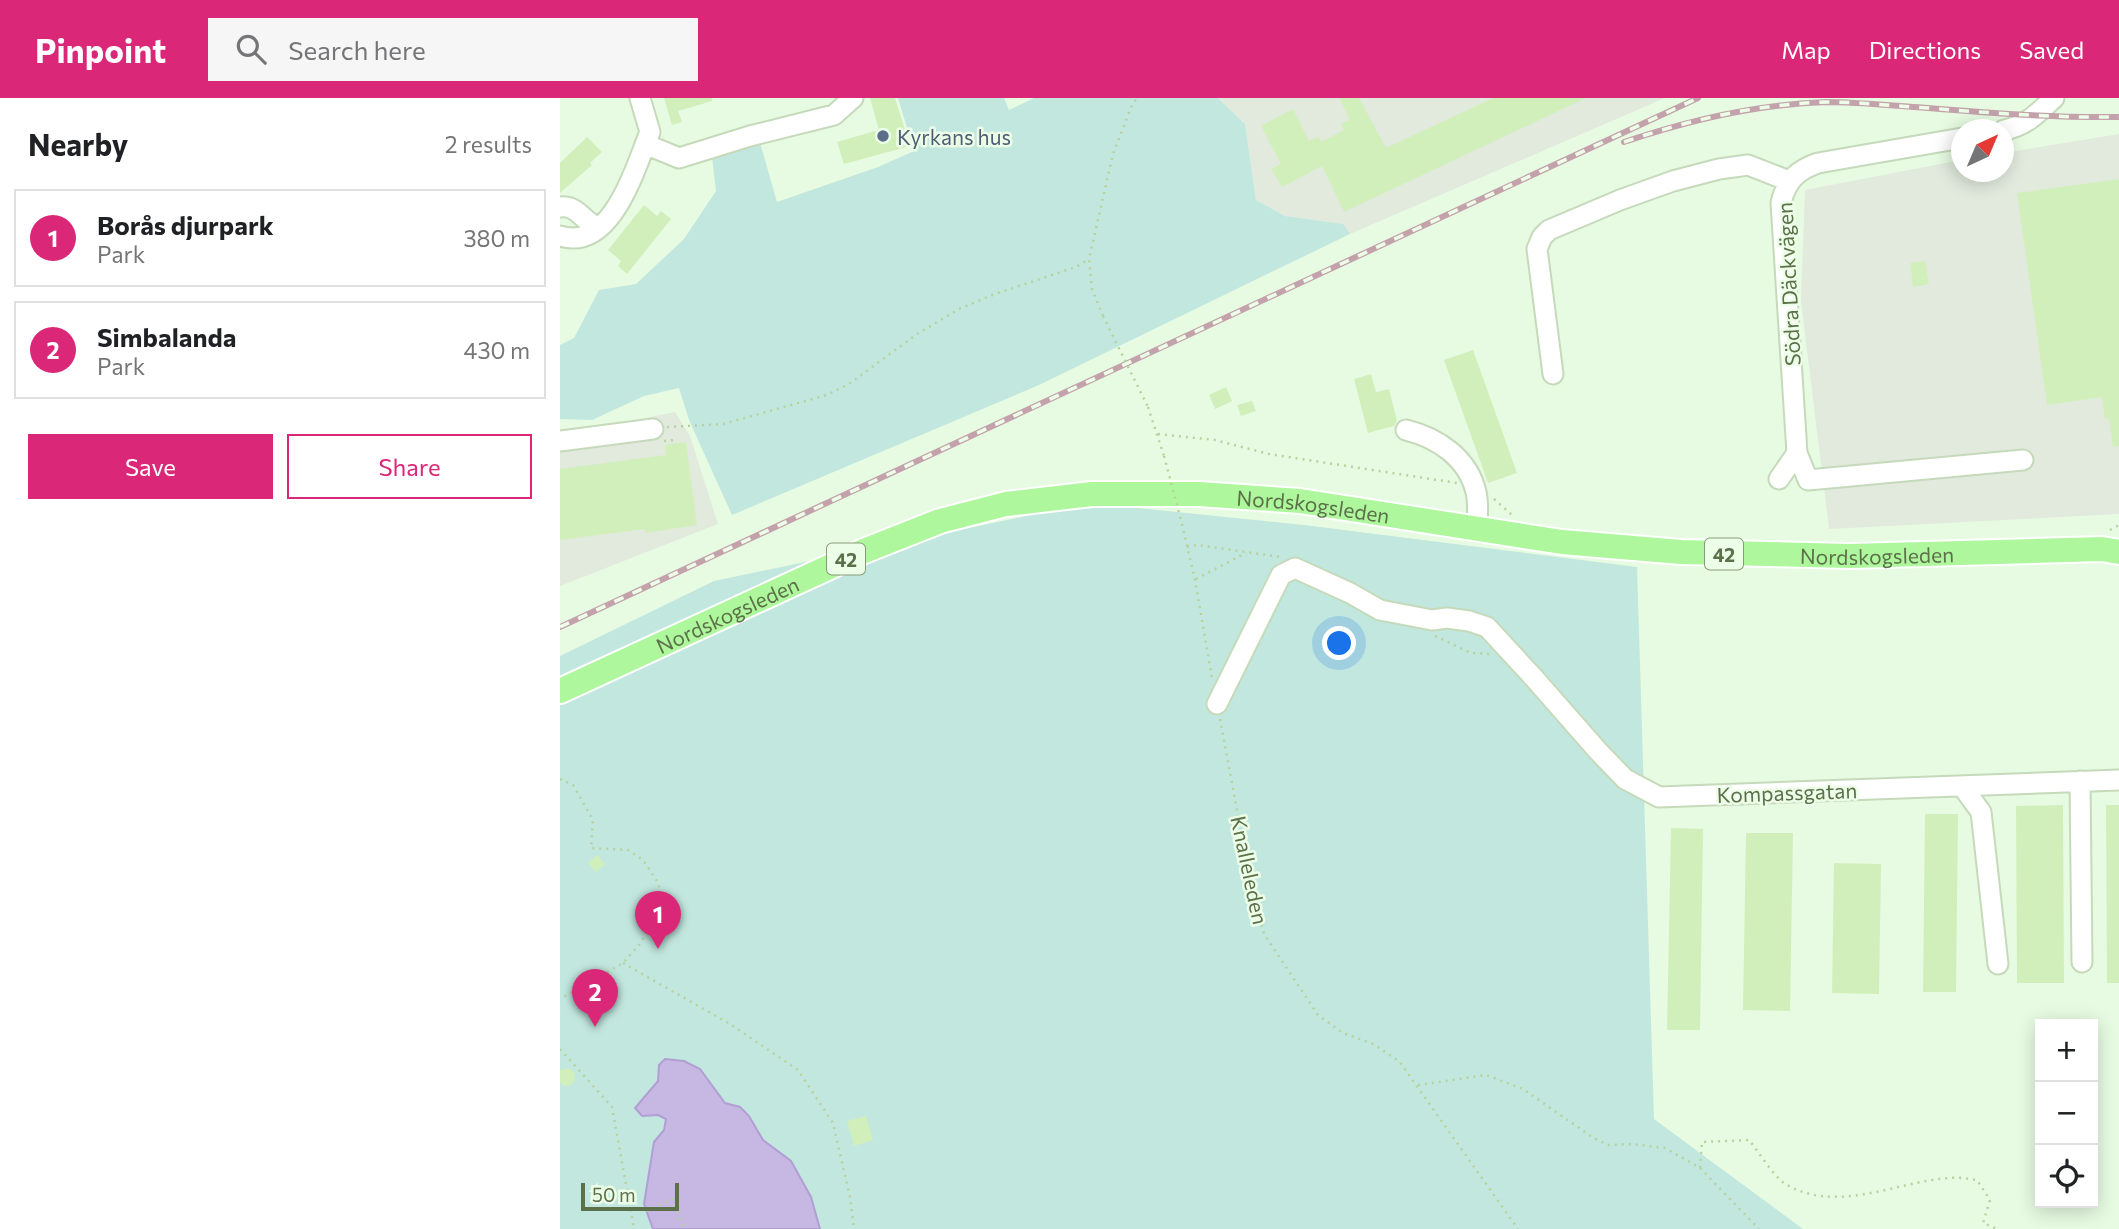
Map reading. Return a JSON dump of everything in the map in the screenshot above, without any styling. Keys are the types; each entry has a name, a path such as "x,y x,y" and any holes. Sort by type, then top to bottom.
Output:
{"main road":[{"name":"Nordskogsleden","path":"560,691 864,551 940,521 1006,504 1092,494 1213,495 1300,501 1478,531 1586,544 1752,555 1850,556 2113,549"}],"street":[{"path":"560,236 578,239 599,228 620,202 650,132 640,98"},
{"path":"645,144 680,158 834,115 853,98"},
{"path":"2014,129 2032,118 2054,98"},
{"name":"Södra Däckvägen","path":"1797,453 1781,203 1789,181 1805,167 1818,163 1951,140"},
{"path":"1553,374 1537,249 1542,237 1549,230 1620,200 1673,181 1719,169 1748,165 1789,181"},
{"path":"560,207 570,206 590,225 599,228"},
{"path":"560,441 653,429"},
{"path":"1406,430 1423,434 1452,452 1474,485 1477,495 1478,531"},
{"path":"1797,453 1808,480 2023,460"},
{"path":"1779,479 1797,453"},
{"name":"Kompassgatan","path":"1217,704 1281,575 1295,568 1380,610 1432,620 1447,618 1469,621 1487,627 1625,779 1659,797 2119,779"},
{"path":"2080,781 2082,962"},
{"path":"1962,786 1981,812 1998,964"}],"path":[{"path":"653,429 693,424 705,427 723,424 827,396 849,384 917,334 959,309 1076,267 1089,259 1113,154 1132,104 1137,98"},
{"name":"Knalleleden","path":"1089,259 1092,289 1158,434 1182,524 1195,580 1250,880 1264,934 1318,1015 1343,1033 1373,1044 1399,1061 1518,1229"},
{"path":"1158,434 1215,440 1269,454 1474,485"},
{"path":"1187,547 1197,545 1280,556"},
{"path":"1195,580 1245,553"},
{"path":"560,779 573,785 593,820 591,848 628,850 643,860 659,884 658,908 641,943 623,963 560,999"},
{"path":"623,963 730,1024 798,1070 833,1123 850,1197 854,1229"},
{"path":"560,1049 612,1107 634,1229"},
{"path":"1416,1085 1486,1075 1523,1089 1592,1137 1608,1145 1632,1144 1665,1148 1700,1168 1759,1229"},
{"path":"1700,1168 1702,1142 1749,1140 1785,1184 1810,1194 1836,1197 1874,1193 1950,1178 1977,1180 1990,1200 1983,1229"},
{"path":"646,1211 672,1199 685,1229"},
{"path":"1983,1223 1997,1229"}],"shaded area":[{"path":"898,98 1004,98 1009,110 1034,98 1218,98 1245,124 1256,200 1285,216 1343,224 1350,234 1039,385 732,515 689,420 679,388 644,396 592,420 560,419 560,345 574,338 599,290 636,284 684,239 716,191 712,157 759,139 777,202 878,167 914,151"},
{"path":"1218,98 1665,98 1350,234 1342,224 1285,216 1256,200 1245,124"},
{"path":"2119,134 2119,514 1829,529 1801,301 1805,190 1951,162 1951,182 2014,182 2014,151"},
{"path":"675,412 690,436 718,524 560,586 560,430 597,428"},
{"path":"1089,503 1304,525 1637,567 1654,1119 1803,1229 560,1229 560,656 714,581"},
{"path":"665,1059 684,1061 700,1069 725,1103 740,1107 749,1116 763,1140 791,1161 811,1197 820,1229 653,1229 644,1204 654,1142 664,1130 666,1119 658,1115 642,1116 635,1108 658,1081 659,1065"}],"building":[{"path":"664,98 712,98 712,101 678,111 682,122 672,125"},
{"name":"Kyrkans hus","path":"870,98 895,98 910,146 844,164 837,142 879,130"},
{"path":"1339,98 1359,98 1386,148 1493,98 1586,98 1344,212 1322,166 1282,187 1271,169 1281,164 1261,126 1293,109 1309,141 1318,137 1321,142 1344,130 1341,124 1350,119"},
{"path":"587,137 602,152 590,163 592,165 560,193 560,163"},
{"path":"2119,179 2119,446 2113,447 2109,418 2105,419 2102,397 2047,405 2017,193"},
{"path":"644,205 657,216 661,211 671,219 627,274 618,266 621,261 608,250"},
{"path":"1925,261 1929,284 1913,287 1910,263"},
{"path":"1473,350 1517,473 1488,483 1444,360"},
{"path":"1371,374 1376,392 1389,389 1397,421 1394,426 1368,433 1354,379"},
{"path":"1226,387 1232,401 1215,409 1209,395"},
{"path":"1252,401 1256,411 1241,416 1237,405"},
{"path":"686,442 697,525 645,533 645,529 560,540 560,469 666,455 665,445"},
{"path":"2063,805 2064,983 2017,983 2016,806"},
{"path":"2106,805 2119,805 2119,983 2107,983"},
{"path":"1925,814 1958,814 1956,992 1923,992"},
{"path":"1671,828 1703,829 1700,1030 1667,1030"},
{"path":"1746,833 1793,833 1790,1011 1743,1010"},
{"path":"597,855 605,864 596,872 588,863"},
{"path":"1834,863 1881,864 1879,994 1832,993"},
{"path":"569,1068 574,1072 575,1079 571,1085 564,1086 560,1082 560,1070"},
{"path":"866,1116 873,1140 854,1146 847,1121"}],"railway":[{"path":"560,627 1698,98"},
{"path":"1624,142 1724,114 1801,103 1864,103 2023,115 2119,117"}],"place":[{"name":"Kyrkans hus","path":"883,136"},
{"name":"Borås djurpark","path":"658,949"},
{"name":"Simbalanda","path":"595,1027"}]}
